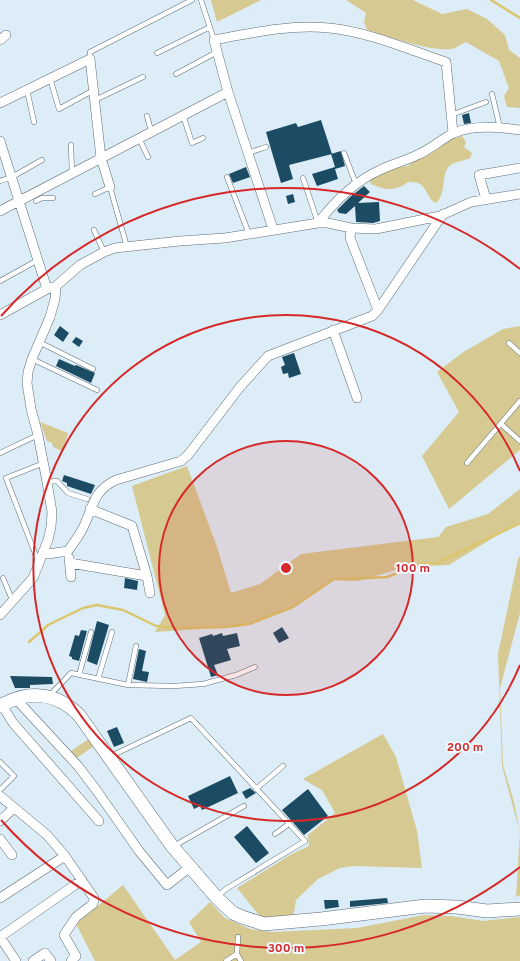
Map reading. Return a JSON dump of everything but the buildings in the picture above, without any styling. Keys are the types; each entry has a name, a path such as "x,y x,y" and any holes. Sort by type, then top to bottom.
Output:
{"street":[{"path":"273,229 228,92 214,40 251,33 303,28 328,28 374,37 446,62 453,133"},
{"path":"0,104 90,59 101,158 110,187"},
{"path":"0,211 19,201 40,194 72,173 228,92"},
{"path":"318,223 356,184 380,170 419,155 453,133 474,128 520,130"},
{"path":"0,141 38,260 52,288 55,299 50,317 32,359 28,372 27,383 31,409 48,482 52,512 51,527 48,540 33,578 0,615"},
{"path":"486,199 479,175 520,168"},
{"path":"0,315 52,288 80,265 104,252 115,248 225,238 273,229 328,222 351,228 376,229 443,214 471,202 520,194"},
{"path":"71,576 68,551 82,530 96,496 108,484 116,480 181,461 240,387 268,356 332,330 372,316 378,310 443,214"},
{"path":"351,228 350,238 378,310"},
{"path":"332,330 356,398"},
{"path":"90,509 132,526 147,576 150,593"},
{"path":"42,553 48,554 68,551"},
{"path":"70,563 147,576"},
{"path":"99,822 13,723 1,706 15,698 32,696 48,697 63,702 72,708 80,715 172,846 217,898 233,913 253,921 264,924 321,919 425,906 457,907 487,911 520,909"},
{"path":"15,698 78,766 139,851 167,885 190,867"},
{"path":"0,796 47,835 66,856 94,898 93,904 76,918 64,935 76,956 71,961"},
{"path":"0,821 14,808"},
{"path":"0,840 12,855"},
{"path":"0,898 66,856"},
{"path":"16,961 0,937 82,880"},
{"path":"33,961 45,953 51,961"}],"lane":[{"path":"90,59 90,52 192,0"},
{"path":"201,0 214,40"},
{"path":"157,53 210,27"},
{"path":"176,74 217,52"},
{"path":"95,100 143,77"},
{"path":"50,78 59,109 94,90"},
{"path":"27,90 34,122"},
{"path":"492,94 500,128"},
{"path":"450,114 486,102"},
{"path":"183,115 192,143 202,138"},
{"path":"147,116 151,131"},
{"path":"139,138 148,157"},
{"path":"71,146 72,173"},
{"path":"248,153 266,147"},
{"path":"344,153 356,184"},
{"path":"0,181 12,177 42,160"},
{"path":"227,177 250,234"},
{"path":"303,178 318,223"},
{"path":"95,194 110,187 127,247"},
{"path":"36,200 40,194 53,198"},
{"path":"94,230 104,252"},
{"path":"0,281 38,260"},
{"path":"39,342 93,369"},
{"path":"509,343 520,353"},
{"path":"32,359 97,390"},
{"path":"467,462 520,401"},
{"path":"501,424 520,441"},
{"path":"0,453 38,435"},
{"path":"39,563 6,478 44,463"},
{"path":"48,482 57,482 68,493 87,499"},
{"path":"3,578 13,602"},
{"path":"79,675 91,632"},
{"path":"98,678 112,632"},
{"path":"128,685 136,646"},
{"path":"48,697 71,673 128,685 174,686 203,684 236,675 255,667"},
{"path":"109,757 190,718 305,841 226,889 217,898"},
{"path":"0,762 14,776 0,790"},
{"path":"256,789 283,766"},
{"path":"172,846 244,806"},
{"path":"275,834 289,824"},
{"path":"238,937 236,954 241,961"},
{"path":"226,961 236,954"}],"shaded area":[{"path":"211,0 261,0 217,22"},
{"path":"346,0 413,0 442,14 467,9 487,19 505,35 509,50 520,58 520,108 507,107 504,96 509,88 499,61 466,42 455,48 436,49 411,44 367,30 364,22 366,13"},
{"path":"462,136 466,142 464,147 472,153 470,158 452,164 448,168 444,177 442,194 436,203 418,183 408,182 394,189 385,189 371,184 369,179 396,167 408,166 433,148 449,140"},
{"path":"520,326 520,450 449,509 422,456 459,412 437,372 462,353 503,329"},
{"path":"40,422 68,433 63,451 53,447 52,443 47,441"},
{"path":"187,466 217,547 231,593 260,584 301,554 438,537 446,527 488,514 520,489 520,521 449,565 407,567 357,581 333,580 292,608 244,626 155,632 165,615 132,486"},
{"path":"520,556 520,613 500,688 503,765 514,802 520,833 502,766 498,654 518,559"},
{"path":"383,734 396,757 417,831 422,868 354,866 340,868 318,879 296,900 293,918 263,920 237,888 290,855 309,846 308,835 335,813 322,790 303,779"},
{"path":"90,738 94,746 74,760 68,753"},
{"path":"520,833 520,895 516,897"},
{"path":"123,885 175,960 201,942 189,922 210,902 225,918 250,929 271,932 357,928 424,915 451,916 483,921 520,917 520,961 95,961 76,924"}],"waterway":[{"path":"491,0 520,18"},
{"path":"29,642 48,625 83,608 97,605 123,610 156,626 180,628 226,627 249,624 293,607 334,579 387,577 421,564 437,563 520,523"}]}
